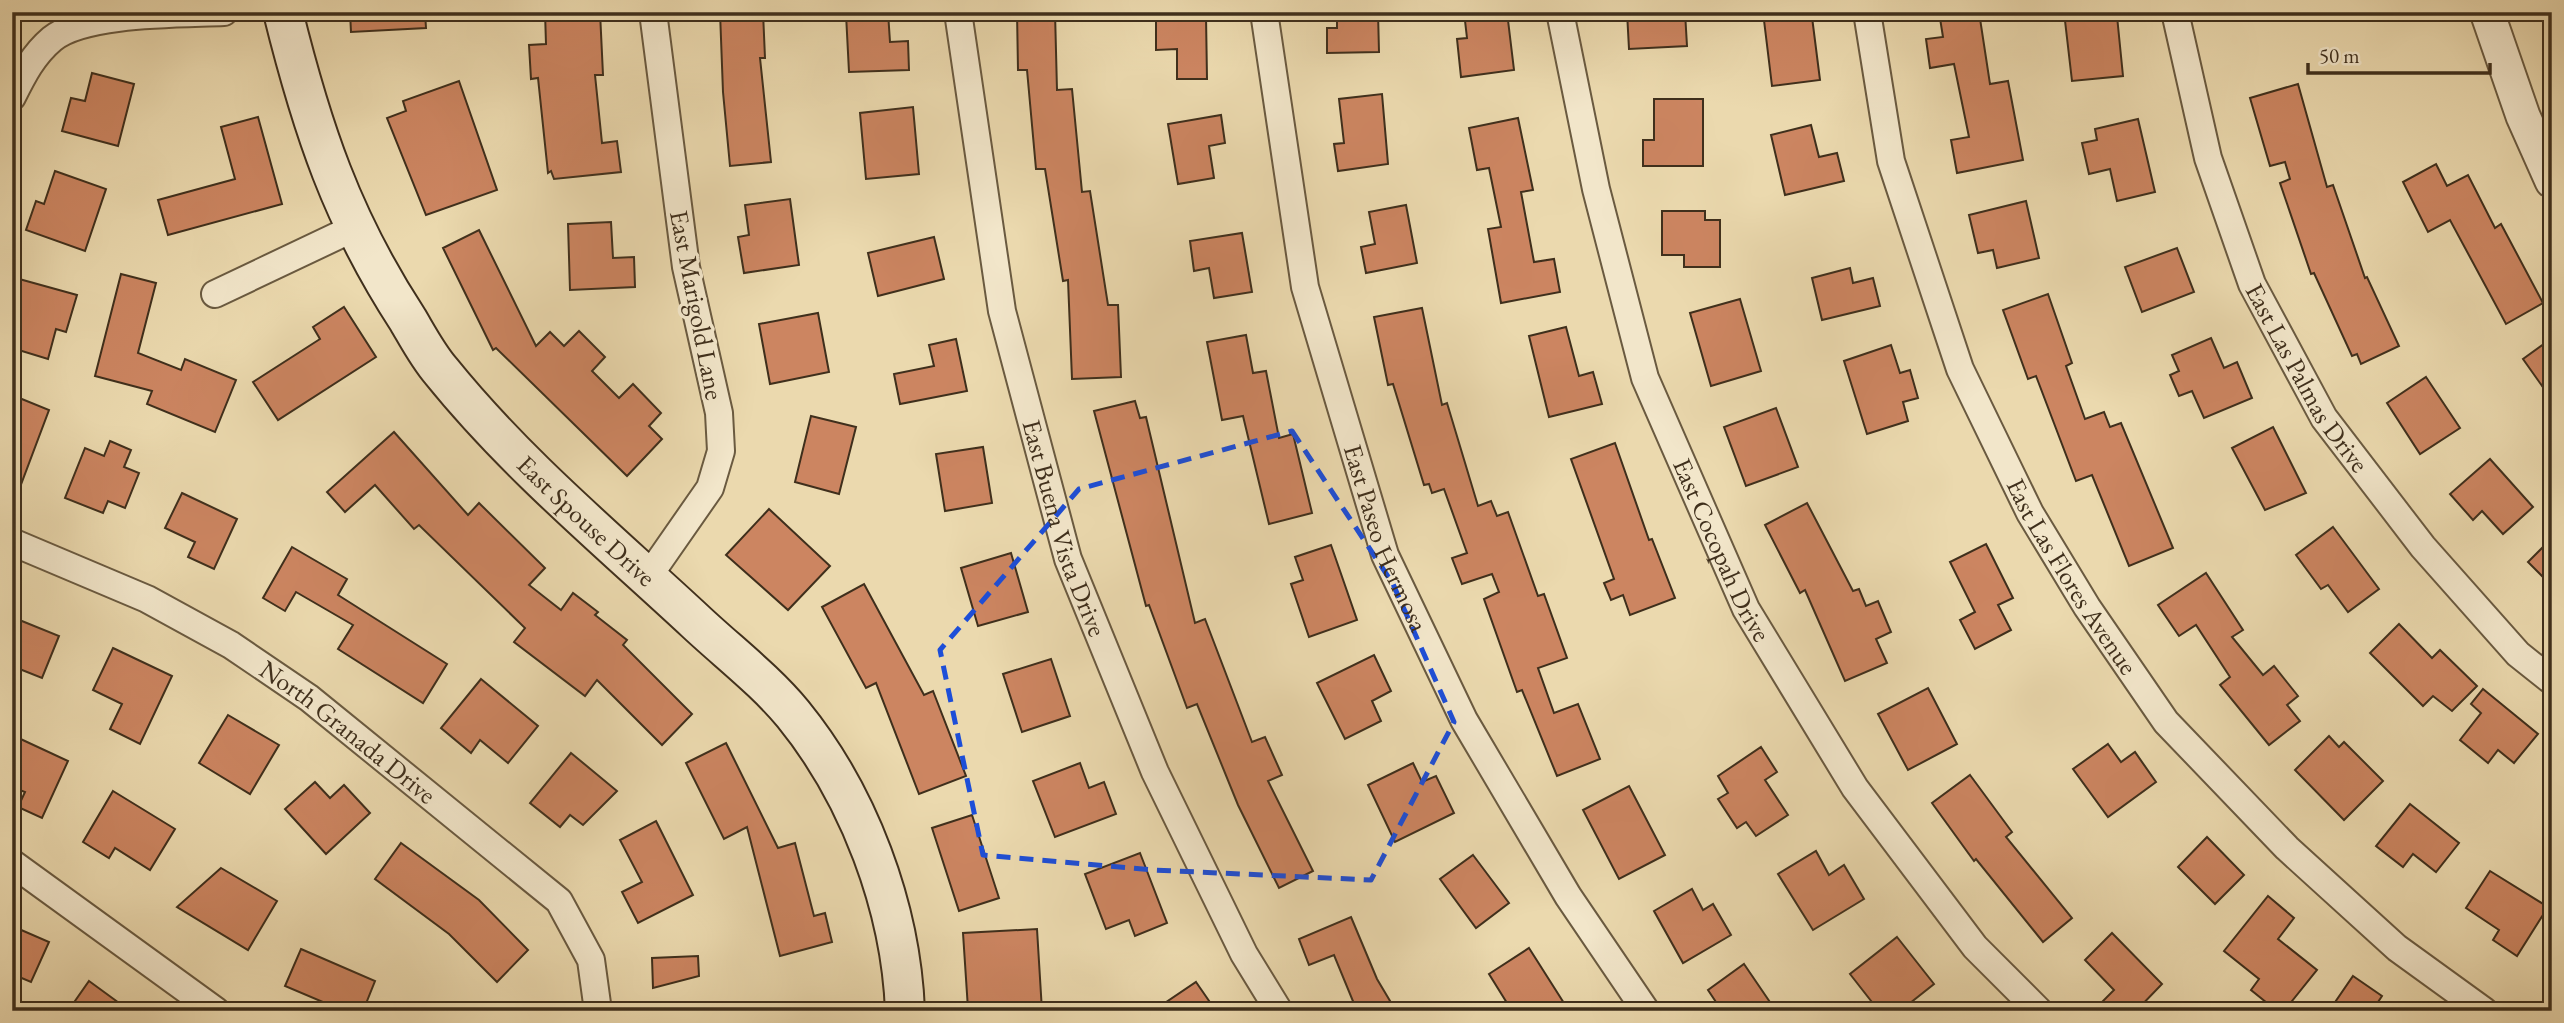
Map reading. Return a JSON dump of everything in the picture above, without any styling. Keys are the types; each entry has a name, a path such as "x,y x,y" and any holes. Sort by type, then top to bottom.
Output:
{"main road":[{"name":"East Spouse Drive","path":"284,12 326,163 354,228 390,292 439,369 520,459 793,714 842,786 879,878 903,964 905,1011"}],"street":[{"path":"12,97 27,66 54,37 96,21 224,12"},
{"name":"East Marigold Lane","path":"648,577 710,488 721,452 719,412 686,267 653,12"},
{"name":"East Buena Vista Drive","path":"958,12 1002,311 1068,559 1155,772 1244,954 1279,1011"},
{"name":"East Paseo Hermosa","path":"1264,12 1305,287 1385,555 1464,720 1568,896 1646,1011"},
{"name":"East Cocopah Drive","path":"1560,12 1596,189 1644,378 1746,609 1855,788 1975,947 2039,1011"},
{"name":"East Las Flores Avenue","path":"1867,12 1891,161 1960,369 2030,513 2087,607 2166,722 2278,838 2398,948 2484,1011"},
{"name":"East Las Palmas Drive","path":"2175,12 2208,158 2252,284 2324,418 2423,547 2518,654 2552,681"},
{"path":"2487,12 2523,116 2552,181"},
{"path":"215,293 354,228"},
{"name":"North Granada Drive","path":"12,542 148,599 231,645 320,706 559,901 591,960 598,1011"},
{"path":"12,863 216,1011"}],"highlighted area":[{"path":"1292,431 1393,584 1454,722 1371,880 1154,870 983,855 940,650 1079,489"}],"building":[{"path":"350,12 425,12 426,28 351,32"},
{"path":"545,12 600,12 603,75 595,75 602,143 617,141 621,172 554,179 551,171 548,173 538,78 531,79 529,45 546,44"},
{"path":"720,12 763,12 765,58 760,58 771,162 730,166 723,92"},
{"path":"888,12 890,42 908,41 909,70 849,72 846,14"},
{"path":"1017,12 1055,12 1057,90 1072,89 1082,192 1090,191 1108,305 1118,305 1121,377 1072,379 1068,280 1063,281 1045,169 1036,169 1027,70 1018,70"},
{"path":"1156,12 1206,16 1207,79 1177,79 1177,49 1156,50"},
{"path":"1337,12 1378,12 1379,52 1327,53 1327,28 1337,28"},
{"path":"1464,12 1507,12 1514,70 1461,77 1457,39 1467,38"},
{"path":"1627,12 1685,12 1687,46 1629,49"},
{"path":"1763,12 1798,12 1799,19 1812,17 1820,80 1772,86"},
{"path":"1939,12 1979,12 1990,84 2008,81 2023,160 1957,173 1951,140 1969,137 1954,64 1930,68 1926,39 1943,37"},
{"path":"2064,12 2087,12 2088,19 2117,16 2123,76 2072,81"},
{"path":"92,73 134,84 118,146 62,131 71,98 85,101"},
{"path":"459,81 497,190 426,215 387,118 406,111 403,101"},
{"path":"2298,84 2327,187 2333,185 2365,278 2367,277 2399,346 2361,364 2357,354 2352,356 2314,273 2311,274 2280,183 2290,179 2285,162 2270,166 2250,98"},
{"path":"1382,94 1388,164 1338,171 1334,144 1344,143 1339,99"},
{"path":"1654,99 1703,99 1703,166 1643,166 1643,140 1654,140"},
{"path":"913,107 919,174 866,179 860,113"},
{"path":"1221,115 1225,143 1209,146 1214,178 1178,184 1168,124"},
{"path":"258,117 282,204 168,235 158,200 235,179 221,127"},
{"path":"1518,118 1533,190 1521,192 1534,262 1554,259 1560,292 1501,303 1488,229 1501,227 1489,168 1477,170 1469,128"},
{"path":"2138,119 2155,192 2117,201 2110,169 2089,174 2082,143 2097,140 2095,129"},
{"path":"1811,125 1819,157 1837,153 1844,181 1785,195 1771,135"},
{"path":"2436,164 2447,186 2468,175 2495,228 2501,224 2543,303 2506,324 2450,220 2428,232 2403,182"},
{"path":"55,171 106,189 85,251 26,230 36,201 44,204"},
{"path":"790,199 799,265 744,273 738,237 749,235 745,205"},
{"path":"2026,201 2039,258 1997,268 1993,250 1978,253 1969,215"},
{"path":"1406,205 1417,263 1366,273 1361,247 1375,244 1369,212"},
{"path":"1662,211 1705,211 1705,220 1720,220 1720,267 1684,267 1684,255 1662,255"},
{"path":"611,222 613,258 634,257 635,287 570,290 568,224"},
{"path":"479,230 536,346 550,332 564,346 579,331 605,357 592,371 619,398 633,384 661,413 649,426 662,439 627,476 496,348 493,350 443,248"},
{"path":"1242,233 1252,292 1214,298 1209,268 1194,271 1190,241"},
{"path":"934,237 944,279 878,296 868,253"},
{"path":"2177,248 2194,292 2142,312 2125,267"},
{"path":"1850,268 1853,283 1873,278 1880,306 1822,320 1812,278"},
{"path":"121,274 156,283 138,353 181,370 185,359 236,380 215,432 147,404 152,391 95,376"},
{"path":"12,277 77,295 66,332 56,329 48,359 12,348"},
{"path":"2048,294 2072,363 2066,366 2085,419 2104,412 2110,427 2121,423 2173,548 2129,566 2092,475 2076,481 2036,376 2028,379 2003,310"},
{"path":"1740,299 1761,371 1711,386 1690,313"},
{"path":"344,307 376,357 278,420 253,382 320,339 313,327"},
{"path":"1422,308 1442,405 1447,403 1478,506 1491,501 1497,516 1508,512 1538,596 1544,594 1567,658 1538,668 1554,713 1578,704 1600,759 1557,776 1522,690 1517,692 1484,599 1499,592 1492,574 1462,584 1452,558 1467,553 1444,489 1432,493 1429,484 1424,485 1393,384 1388,385 1374,317"},
{"path":"818,313 829,372 770,384 759,324"},
{"path":"1566,327 1579,376 1593,372 1602,404 1549,417 1529,336"},
{"path":"1246,335 1253,373 1266,371 1279,438 1293,434 1312,513 1269,524 1243,416 1222,420 1207,342"},
{"path":"2211,338 2224,368 2237,362 2252,398 2204,418 2192,391 2179,396 2170,375 2179,371 2172,355"},
{"path":"2552,338 2552,400 2523,359"},
{"path":"956,339 967,391 900,404 894,374 934,366 929,345"},
{"path":"1891,345 1900,373 1910,370 1918,398 1903,402 1908,421 1867,434 1844,361"},
{"path":"2426,377 2460,428 2420,454 2387,403"},
{"path":"12,395 49,410 14,503 12,502"},
{"path":"1135,401 1140,418 1146,417 1195,623 1205,619 1252,742 1265,737 1282,775 1268,781 1313,871 1279,888 1238,805 1197,704 1187,708 1149,605 1146,606 1094,411"},
{"path":"1776,408 1798,467 1746,486 1724,427"},
{"path":"811,416 856,427 839,494 795,482"},
{"path":"2273,427 2306,493 2265,510 2232,448"},
{"path":"394,432 468,515 479,503 545,568 529,585 561,610 573,593 598,612 595,615 627,640 623,645 692,714 662,745 597,680 585,696 514,642 525,628 419,525 414,529 375,485 345,512 327,492"},
{"path":"110,441 131,450 124,467 139,473 125,508 108,501 103,513 65,498 85,448 104,456"},
{"path":"1615,443 1649,540 1652,539 1675,598 1630,615 1623,595 1611,600 1604,583 1614,579 1571,459"},
{"path":"983,447 992,503 945,511 936,454"},
{"path":"2490,459 2533,507 2503,534 2482,511 2473,520 2450,494"},
{"path":"182,493 237,519 214,569 188,557 195,542 165,528"},
{"path":"1807,503 1853,591 1859,589 1866,606 1878,601 1891,632 1876,639 1887,663 1845,681 1805,590 1800,593 1765,525"},
{"path":"769,509 830,566 788,610 726,555"},
{"path":"2333,527 2379,589 2348,612 2328,585 2321,589 2296,555"},
{"path":"2552,538 2552,586 2528,562"},
{"path":"1986,544 2013,598 1998,605 2011,630 1975,649 1960,620 1975,612 1950,562"},
{"path":"1331,545 1357,620 1309,637 1291,584 1303,580 1295,557"},
{"path":"292,547 347,579 338,595 447,664 423,703 338,649 353,625 296,592 285,611 263,598"},
{"path":"1011,553 1028,612 978,626 961,568"},
{"path":"2206,573 2243,630 2232,637 2263,675 2274,666 2298,696 2287,705 2300,721 2269,745 2220,685 2230,677 2196,625 2179,636 2158,605"},
{"path":"864,584 924,695 933,691 966,776 919,794 876,683 866,688 822,607"},
{"path":"12,617 59,636 42,678 12,666"},
{"path":"2399,624 2432,658 2440,650 2477,686 2452,711 2433,696 2423,706 2370,653"},
{"path":"113,648 172,676 140,744 110,729 122,704 93,690"},
{"path":"1374,655 1391,691 1372,701 1381,721 1345,739 1317,683"},
{"path":"1051,659 1070,716 1022,732 1003,674"},
{"path":"481,679 538,726 508,763 480,740 471,753 441,728"},
{"path":"1928,688 1957,744 1908,770 1878,714"},
{"path":"2483,689 2538,734 2514,763 2498,750 2488,763 2460,740 2481,713 2471,704"},
{"path":"228,715 279,745 250,794 199,763"},
{"path":"12,735 68,761 42,818 18,807 25,792 12,787"},
{"path":"2329,736 2339,747 2344,742 2383,781 2344,820 2295,770"},
{"path":"726,743 778,848 795,843 814,916 825,913 832,942 780,956 747,827 724,839 686,763"},
{"path":"2108,744 2121,762 2135,752 2156,782 2108,817 2073,769"},
{"path":"1761,747 1777,772 1765,780 1788,815 1756,836 1746,822 1737,828 1718,799 1728,793 1718,776"},
{"path":"571,753 617,791 583,825 570,815 560,827 530,803"},
{"path":"1080,763 1089,788 1104,782 1116,814 1055,837 1033,781"},
{"path":"1413,763 1422,782 1436,776 1454,813 1395,842 1368,785"},
{"path":"1970,775 2012,832 2006,837 2072,918 2043,942 1976,859 1974,861 1932,803"},
{"path":"315,782 330,798 344,785 370,813 326,854 285,809"},
{"path":"1629,786 1665,855 1619,879 1583,810"},
{"path":"113,791 175,829 150,870 115,848 109,858 83,842"},
{"path":"2410,804 2459,843 2436,872 2413,854 2403,867 2376,846"},
{"path":"972,815 999,898 959,911 932,828"},
{"path":"656,821 693,895 638,923 622,892 642,882 620,840"},
{"path":"2207,837 2244,875 2215,904 2178,867"},
{"path":"401,843 479,900 528,950 497,982 449,934 375,879"},
{"path":"1816,851 1829,875 1844,865 1864,899 1813,930 1778,874"},
{"path":"1140,853 1167,923 1135,936 1129,920 1106,929 1085,874"},
{"path":"1473,855 1509,903 1476,928 1440,879"},
{"path":"221,868 277,901 248,950 177,907"},
{"path":"2490,871 2548,907 2517,956 2493,940 2499,930 2466,908"},
{"path":"1692,889 1703,910 1713,904 1731,935 1683,963 1654,911"},
{"path":"2268,896 2294,918 2278,939 2317,970 2284,1011 2277,1011 2251,990 2259,979 2224,951"},
{"path":"1351,917 1377,979 1396,1011 1357,1011 1334,955 1309,965 1299,939"},
{"path":"12,926 49,942 31,982 12,974"},
{"path":"1037,929 1042,1011 968,1009 963,933"},
{"path":"2112,933 2162,984 2136,1011 2112,1011 2103,1001 2114,990 2085,960"},
{"path":"1897,937 1934,984 1900,1011 1879,1011 1850,974"},
{"path":"1529,948 1569,1011 1512,1011 1489,974"},
{"path":"301,949 375,981 363,1011 344,1011 285,986"},
{"path":"698,956 699,976 653,988 652,958"},
{"path":"1744,964 1776,1011 1722,1011 1708,990"},
{"path":"2353,976 2382,996 2372,1011 2329,1011"},
{"path":"89,981 130,1011 68,1011"},
{"path":"1196,982 1216,1011 1153,1011"}]}
